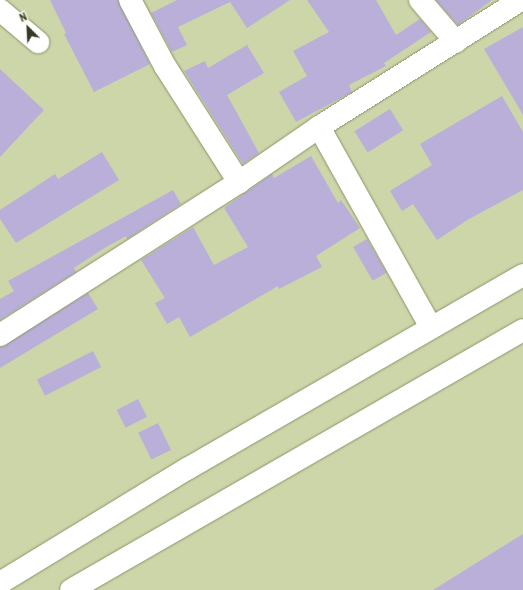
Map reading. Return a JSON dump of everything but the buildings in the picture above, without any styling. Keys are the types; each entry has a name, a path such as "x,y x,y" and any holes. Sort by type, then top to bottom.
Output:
{"street":[{"path":"130,0 164,66 238,182"},
{"path":"420,0 456,42"},
{"path":"0,335 238,182 319,126 456,42 521,0"},
{"path":"0,10 38,42"},
{"path":"319,126 431,327"},
{"path":"0,583 187,469 523,275"},
{"path":"71,590 523,330"}]}
